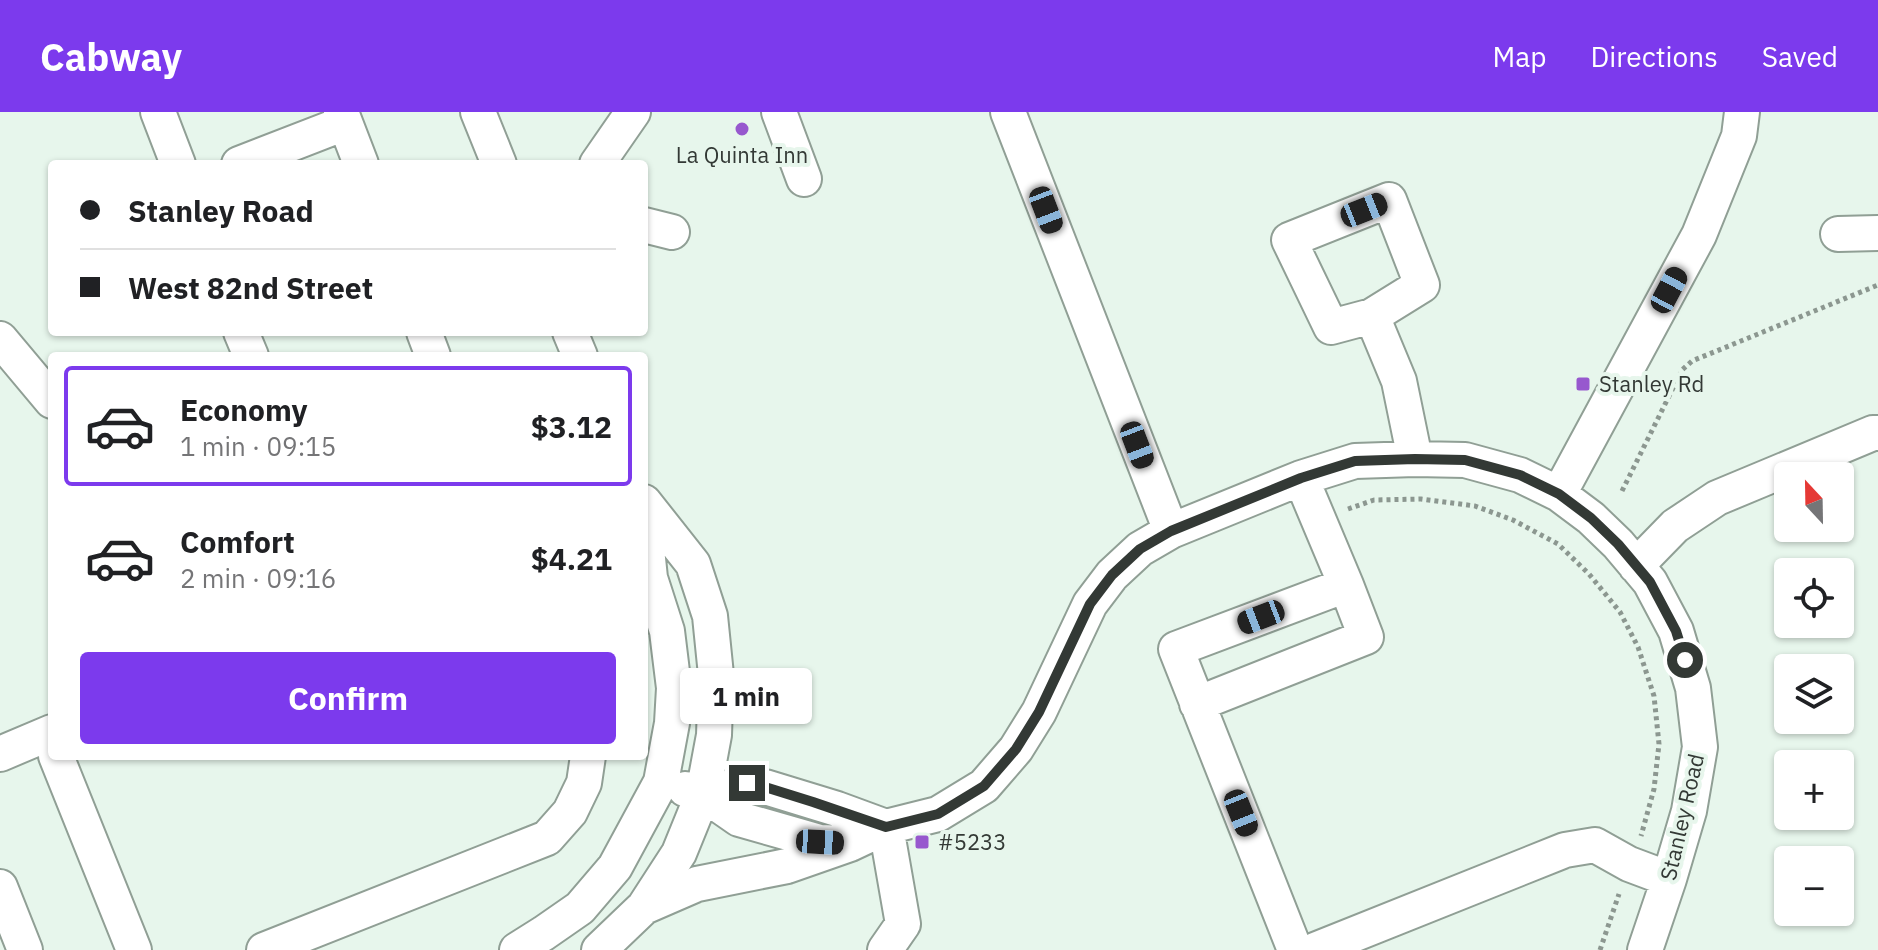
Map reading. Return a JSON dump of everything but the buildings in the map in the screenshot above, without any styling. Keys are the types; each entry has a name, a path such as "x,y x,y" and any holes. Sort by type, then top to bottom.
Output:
{"street":[{"path":"158,112 176,160"},
{"path":"478,112 497,160"},
{"path":"600,160 633,112"},
{"path":"779,112 804,179"},
{"path":"1008,112 1171,531"},
{"path":"1559,494 1699,235 1739,136 1742,112"},
{"path":"248,160 343,118 359,160"},
{"path":"1838,234 1878,233"},
{"path":"1372,316 1399,381 1415,459"},
{"path":"0,339 48,396"},
{"path":"1636,566 1675,526 1717,498 1878,433"},
{"name":"Stanley Road","path":"644,907 697,884 787,866 850,844 886,827 938,814 984,786 1016,749 1039,712 1090,604 1112,575 1140,549 1171,531 1301,478 1355,461 1465,460 1520,475 1559,494 1591,518 1650,582 1676,631 1693,688 1700,747 1689,811 1645,950"},
{"path":"1197,704 1366,637 1301,478"},
{"path":"599,950 644,907 679,853 703,794 714,735 716,675 710,616 693,564 648,507"},
{"path":"517,950 580,908 615,867 661,782 672,723 674,688 667,631 650,578 648,559"},
{"path":"1295,950 1176,649 1346,585"},
{"path":"0,754 48,743"},
{"path":"59,760 134,950"},
{"path":"264,950 547,838 570,812 584,783 587,760"},
{"path":"661,782 703,794 739,819 820,842 850,844"},
{"path":"703,794 747,783 886,827 903,924 885,950"},
{"path":"1315,950 1565,850 1595,845 1629,864 1669,879"},
{"path":"0,887 25,950"}],"path":[{"path":"1622,491 1682,370 1692,361 1878,285"},
{"path":"1319,519 1374,500 1421,499 1475,506 1513,520 1558,544 1589,574 1620,612 1638,647 1654,696 1659,744 1654,789 1642,834 1600,950"}],"place":[{"name":"La Quinta Inn","path":"742,129"},
{"name":"Stanley Rd","path":"1583,384"},
{"name":"#5233","path":"922,842"}],"route":[{"path":"747,783 886,827 938,814 984,786 1016,749 1039,712 1090,604 1112,575 1140,549 1171,531 1301,478 1355,461 1465,460 1520,475 1559,494 1618,544 1650,582 1676,631 1685,660"}]}
